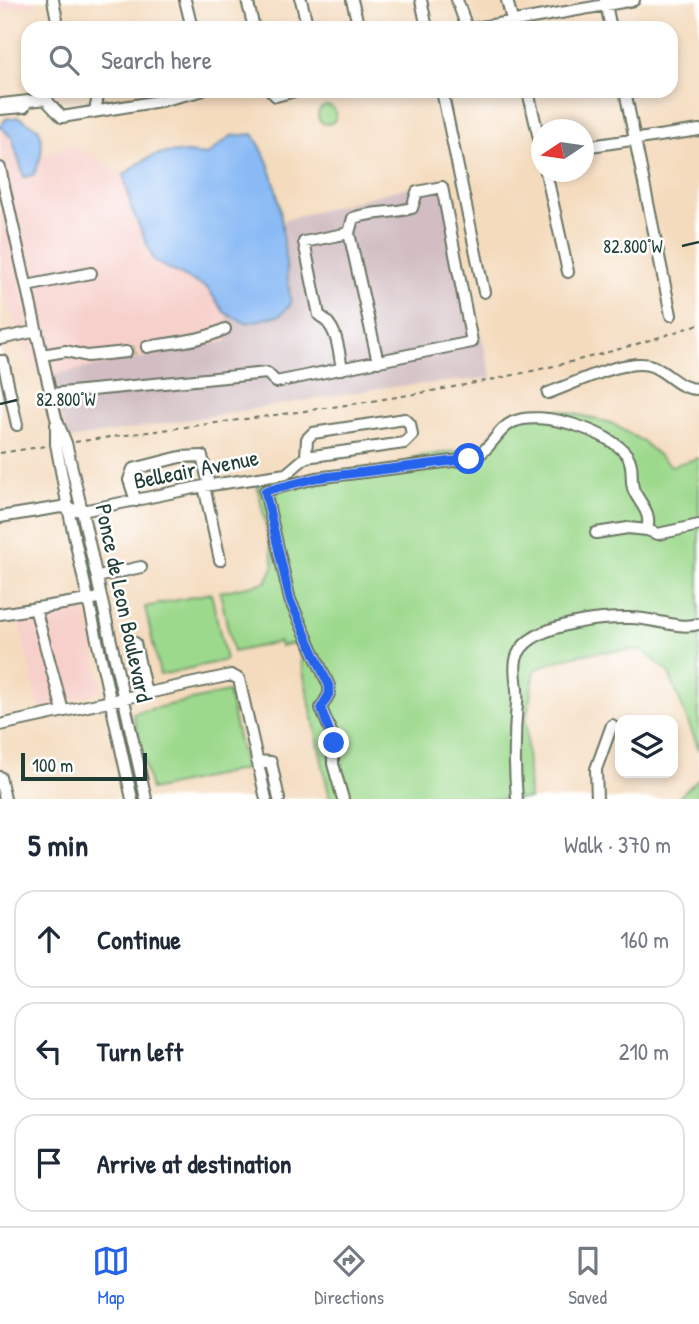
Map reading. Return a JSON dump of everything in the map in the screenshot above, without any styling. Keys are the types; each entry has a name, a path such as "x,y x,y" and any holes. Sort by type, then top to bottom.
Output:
{"street":[{"path":"52,0 57,21"},
{"path":"185,0 190,21"},
{"path":"247,0 252,21"},
{"path":"301,0 306,21"},
{"path":"352,0 357,21"},
{"path":"421,0 426,21"},
{"path":"457,0 464,21"},
{"path":"507,0 512,21"},
{"path":"526,21 605,2 634,0"},
{"path":"605,2 609,21"},
{"path":"0,109 2,104 22,100 26,103 38,98"},
{"path":"47,98 54,112 62,117 164,98"},
{"path":"95,111 98,98"},
{"path":"443,98 484,292"},
{"path":"529,98 534,119"},
{"path":"626,98 671,315"},
{"path":"594,145 699,130"},
{"name":"Ponce de Leon Boulevard","path":"0,168 51,394 61,444 68,508 132,799"},
{"path":"548,182 568,272"},
{"path":"51,394 267,373 276,382 378,362 472,342 442,187 417,192 412,208 386,215 369,213 353,218 349,233 378,362"},
{"path":"342,369 335,331 328,321 319,316 304,243 349,233"},
{"path":"27,286 90,272"},
{"path":"147,347 188,339 204,340 225,330"},
{"path":"0,339 37,331"},
{"path":"42,355 66,351 87,356 126,352"},
{"path":"0,361 3,360 17,425"},
{"path":"548,393 626,365 650,365 688,390 699,389"},
{"path":"342,799 333,764 333,737 321,708 329,694 329,686 290,600 265,491 316,478 469,459 486,451 512,422 537,417 574,426 626,454 631,464 634,491 648,514 647,530"},
{"path":"405,419 410,424 412,435 404,443 306,457 307,439 313,433 405,419"},
{"name":"Ponce de Leon Boulevard","path":"61,444 82,511 146,799"},
{"path":"135,501 129,480 133,470 180,457 202,456 220,560"},
{"name":"Belleair Avenue","path":"82,511 292,472 299,461 306,457"},
{"path":"0,517 68,508 82,511"},
{"path":"596,533 628,528 658,534 699,525"},
{"path":"97,577 141,567"},
{"path":"0,614 102,598"},
{"path":"35,608 63,711"},
{"path":"517,799 513,737 518,690 516,660 522,648 548,632 590,619 654,619 684,628 699,624"},
{"path":"135,643 146,693"},
{"path":"0,725 231,675 239,679 266,799"},
{"path":"597,799 596,769 612,725"},
{"path":"257,761 271,762 279,799"},
{"path":"0,777 3,795"}],"path":[{"path":"0,453 478,384 591,358 699,324"}],"shaded area":[{"path":"0,0 37,0 38,4 0,10"},
{"path":"0,125 12,138 24,177 39,166 40,157 72,143 124,175 131,207 154,260 207,288 227,313 227,341 51,375 0,146"},
{"path":"442,178 492,378 388,387 70,439 61,417 51,375 227,341 227,313 246,323 291,303 284,220"},
{"path":"0,191 42,377 38,377 5,300 0,262"},
{"path":"84,605 102,691 40,711 17,616"}],"green space":[{"path":"327,106 333,109 336,115 333,121 327,124 321,121 318,115 321,109"},
{"path":"559,410 611,423 642,441 671,466 699,458 699,750 668,671 642,650 587,654 535,670 526,719 529,799 330,799 297,643 280,646 279,642 233,652 220,592 266,582 274,565 257,483 403,465 415,457 482,447 504,419"},
{"path":"211,593 226,660 160,675 145,607"},
{"path":"228,692 245,769 151,790 133,713"},
{"path":"699,778 699,799 677,799"}],"water":[{"path":"19,117 39,129 41,141 36,170 33,175 24,177 12,138 0,126 6,119"},
{"path":"253,134 272,174 277,195 291,304 280,315 246,323 225,313 207,288 154,260 131,207 124,175 145,160 162,153 207,155 231,136"}],"tunnel":[{"path":"126,352 147,347"}],"route":[{"path":"334,743 321,708 328,697 329,686 318,668 315,653 299,626 290,600 277,556 265,491 316,478 469,459"}]}
